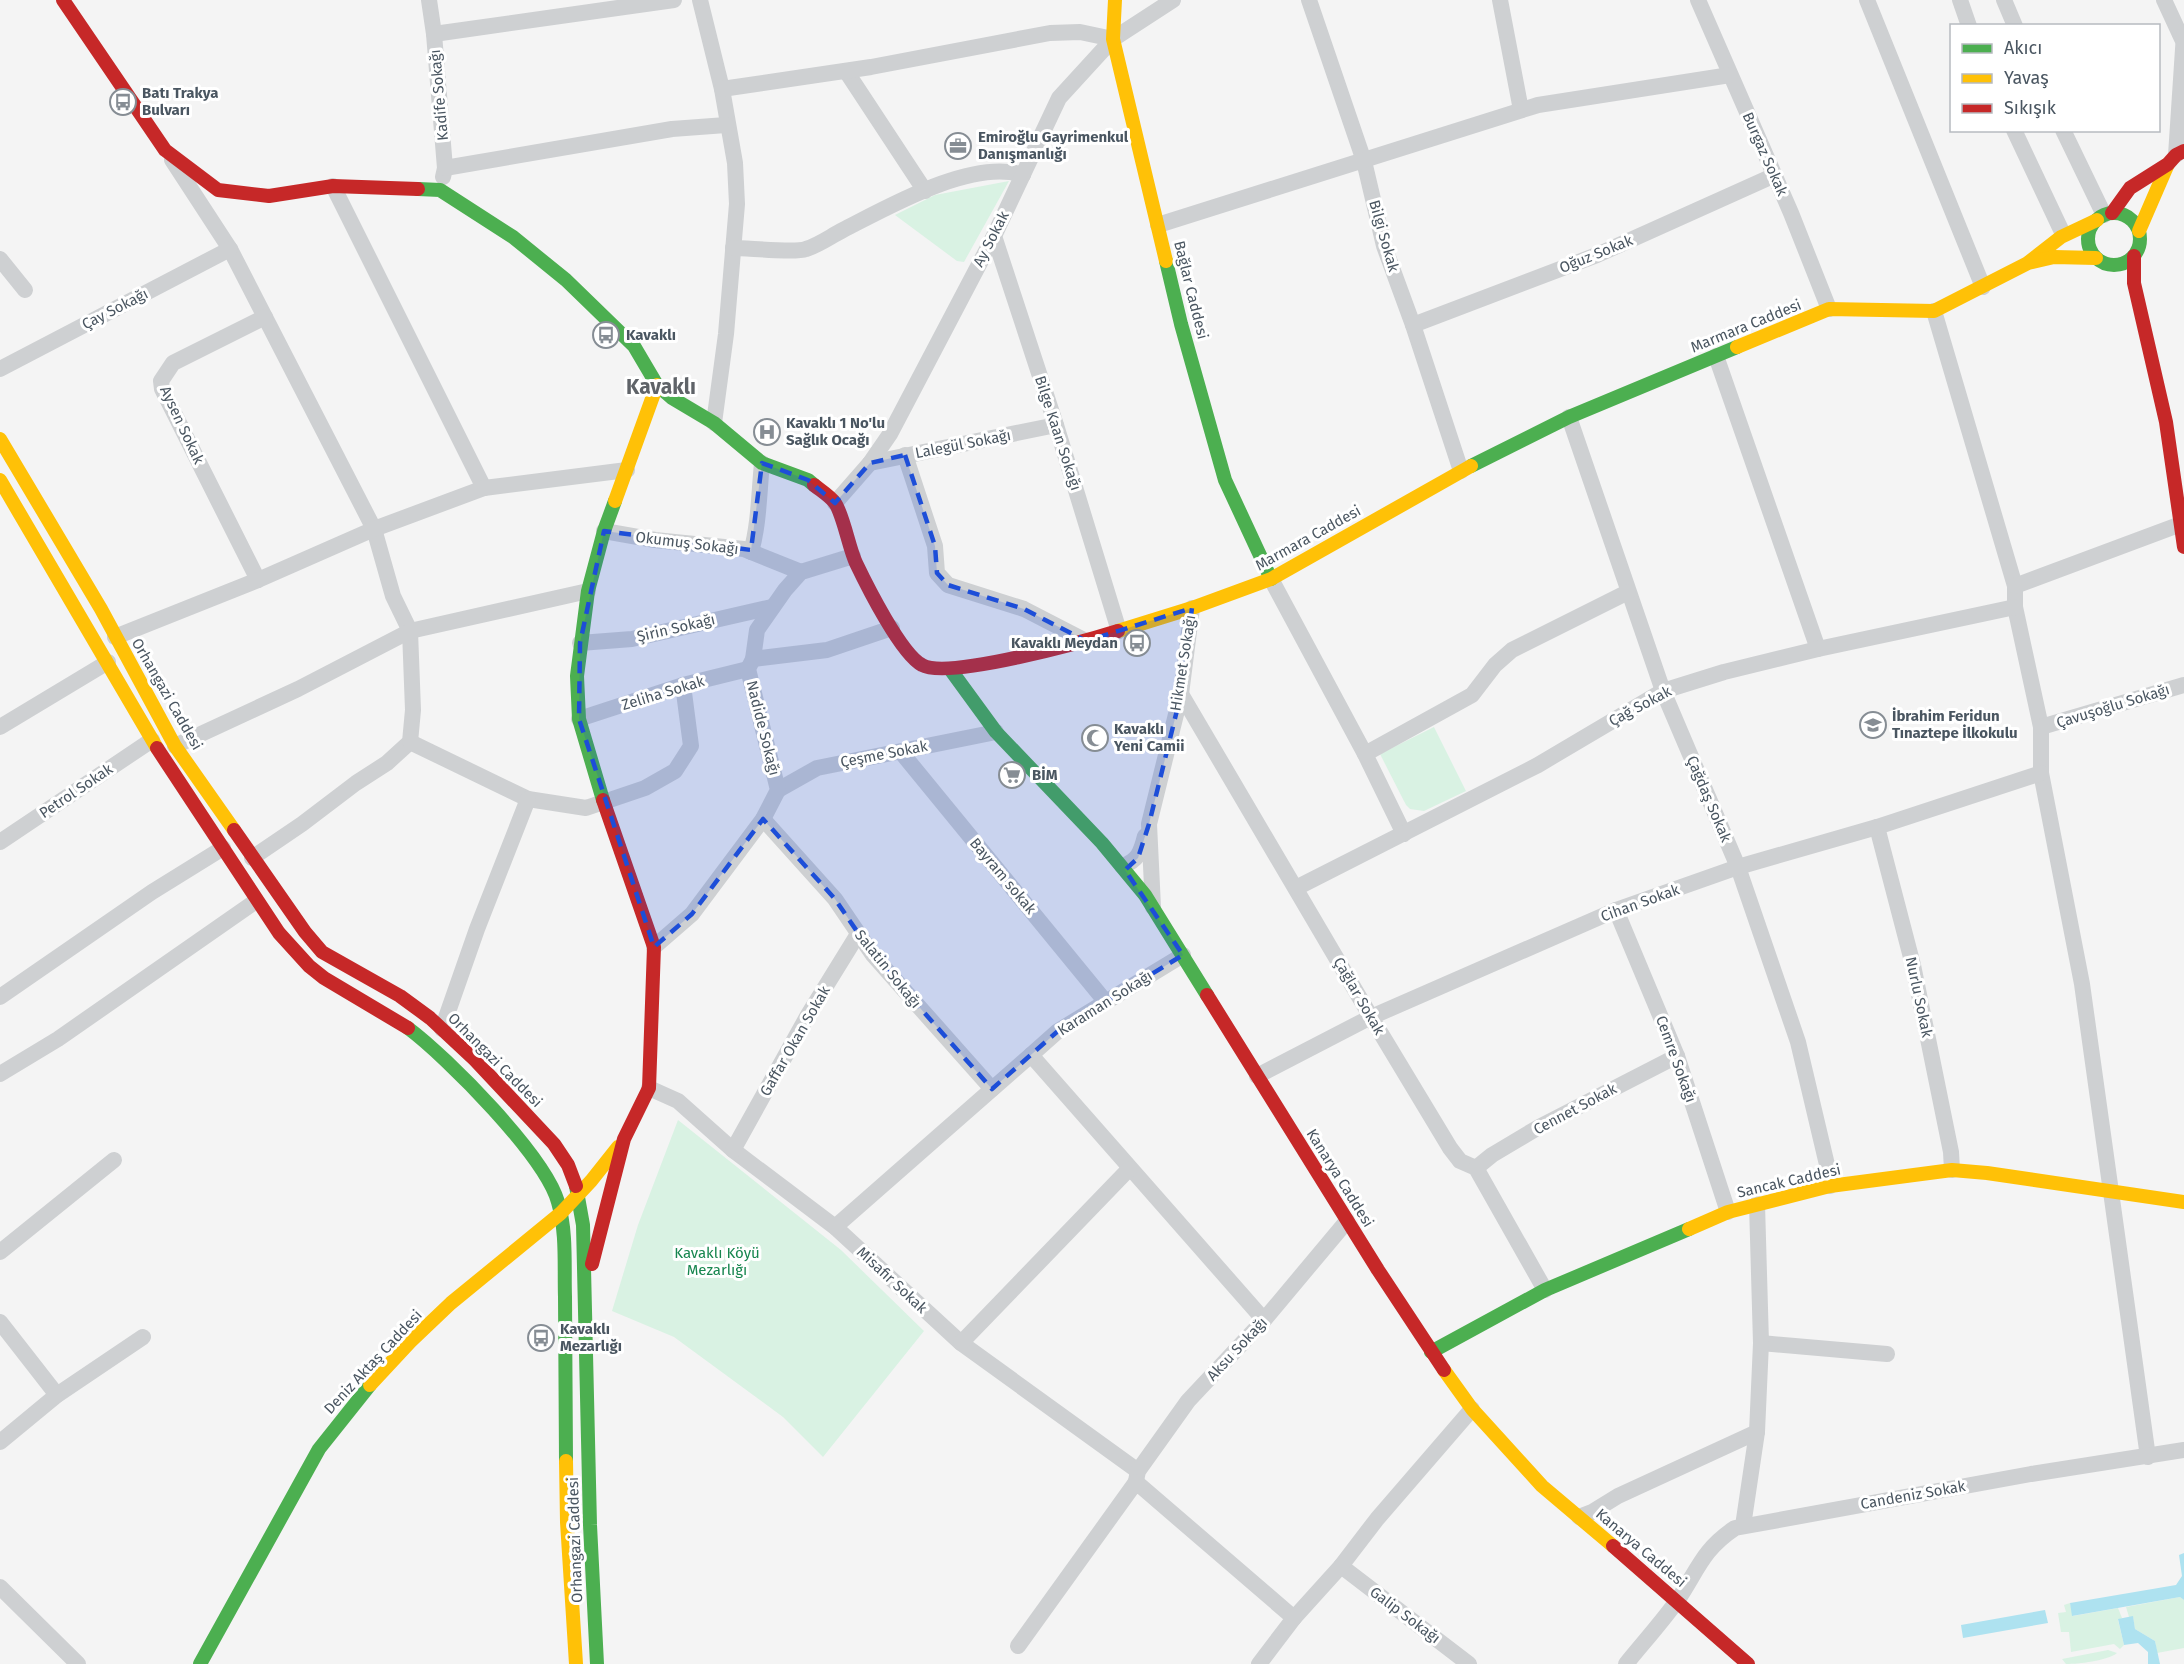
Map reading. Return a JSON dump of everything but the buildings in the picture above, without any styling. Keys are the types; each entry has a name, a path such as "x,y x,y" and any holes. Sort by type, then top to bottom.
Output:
{"street":[{"path":"63,0 70,5 230,249 374,529 393,596 410,631 413,710 410,742 387,763 252,858"},
{"name":"Kadife Sokağı","path":"429,0 445,168 440,190"},
{"path":"434,34 674,0"},
{"path":"700,0 722,89 726,125 735,163 737,204 726,334 714,423"},
{"name":"Bağlar Caddesi","path":"1115,0 1113,39 1181,324 1225,480 1271,579"},
{"name":"Ay Sokak","path":"835,503 870,463 890,434 994,236 1059,98 1113,39 1173,0"},
{"name":"Bilgi Sokak","path":"1309,0 1364,161 1384,246 1413,325 1461,471"},
{"path":"1500,0 1521,111"},
{"name":"Burgaz Sokak","path":"1698,0 1775,175 1829,309"},
{"path":"1867,0 1983,287"},
{"path":"1960,0 1968,24"},
{"path":"2004,0 2014,24"},
{"path":"2112,265 2128,261 2139,248 2139,231 2176,157 2183,37 2164,0"},
{"path":"722,89 846,71 1050,33 1080,32 1113,39"},
{"path":"846,71 925,191"},
{"path":"1158,225 1538,105 1730,75"},
{"path":"445,168 672,129 726,125"},
{"path":"2015,132 2063,234"},
{"path":"2064,132 2104,216"},
{"path":"165,150 218,190 269,196 333,186 440,190 513,237 566,280 634,346 657,385 672,398 714,423 762,463 808,480 835,503"},
{"path":"2134,283 2112,265 2096,258 2091,252 2088,235 2130,188 2176,157"},
{"path":"734,248 805,250 904,199 925,191 978,173 1011,171 1023,175"},
{"name":"Oğuz Sokak","path":"1413,325 1597,255 1775,175"},
{"path":"333,186 484,488"},
{"path":"2104,216 2128,218 2139,231"},
{"name":"Marmara Caddesi","path":"2028,263 2063,234 2104,216"},
{"name":"Bilge Kaan Sokağı","path":"994,236 1056,425 1119,631"},
{"name":"Çay Sokağı","path":"0,369 230,249"},
{"path":"2134,256 2134,283 2166,422 2184,544"},
{"name":"Marmara Caddesi","path":"835,503 853,556 869,590 912,656 923,666 966,668 1086,641 1192,608 1271,579 1461,471 1569,417 1829,309 1934,311 2028,263 2054,257 2096,258"},
{"path":"0,259 25,290"},
{"path":"1934,311 2016,586 2014,608 2041,727 2041,773 2082,984 2148,1457"},
{"name":"Aysen Sokak","path":"258,580 160,381 173,363 265,317"},
{"path":"1716,356 1818,649"},
{"path":"585,1289 624,1139 649,1088 654,946 603,801 579,719 577,676 588,591 604,531 657,385"},
{"name":"Çağdaş Sokak","path":"1569,417 1663,691 1738,867 1798,1042 1830,1186"},
{"name":"Lalegül Sokağı","path":"870,463 1056,425"},
{"name":"Orhangazi Caddesi","path":"0,439 102,609 175,746 299,924 322,952 400,996 442,1029 475,1060 554,1144 568,1165 579,1192 583,1225 590,1525 597,1664"},
{"path":"905,455 935,546 937,573 948,585 1024,609 1086,641"},
{"path":"751,552 757,532 757,505 762,463"},
{"path":"115,637 258,580 374,529 484,488 627,470"},
{"name":"Orhangazi Caddesi","path":"2,486 108,662 167,766 279,933 309,966 324,978 409,1028 456,1071 523,1144 545,1173 558,1200 564,1251 567,1522 576,1664"},
{"path":"2016,586 2181,524"},
{"name":"Okumuş Sokağı","path":"604,531 655,540 744,549 801,572"},
{"path":"801,572 853,556"},
{"name":"Nadide Sokağı","path":"654,946 692,914 763,819 778,790 750,664 758,630 784,590 801,572"},
{"path":"1271,579 1365,754 1404,834"},
{"path":"175,746 298,689 410,631 588,591"},
{"path":"1365,754 1472,695 1495,665 1512,650 1628,592"},
{"name":"Şirin Sokağı","path":"580,643 632,639 772,608"},
{"name":"Hikmet Sokağı","path":"1122,866 1138,858 1149,824 1181,694 1192,608"},
{"name":"Çağ Sokak","path":"1296,888 1538,765 1663,691 1724,672 1818,649 2014,608"},
{"name":"Zeliha Sokak","path":"579,719 750,664 827,650 892,627"},
{"path":"0,727 108,662"},
{"name":"Kanarya Caddesi","path":"950,669 996,732 1122,866 1153,908 1347,1221 1431,1352 1472,1409 1542,1486 1677,1600 1748,1664"},
{"path":"410,742 528,799 586,808 645,788 675,771 691,746 683,685"},
{"name":"Çavuşoğlu Sokağı","path":"2041,727 2184,685"},
{"name":"Çağlar Sokak","path":"1181,694 1450,1148 1460,1161 1476,1168 1545,1290"},
{"name":"Çeşme Sokak","path":"778,790 817,768 996,732"},
{"name":"Petrol Sokak","path":"0,842 152,740"},
{"name":"Bayram sokak","path":"901,752 1105,1001"},
{"name":"Cihan Sokak","path":"1257,1076 1371,1017 1616,910 1738,867 1877,827 2041,773"},
{"path":"442,1029 477,930 528,799"},
{"name":"Salatin Sokağı","path":"763,819 834,899 873,955 992,1089"},
{"name":"Hikmet Sokağı","path":"1149,824 1153,908"},
{"name":"Nurlu Sokak","path":"1877,827 1913,964 1951,1152 1952,1170"},
{"path":"0,997 152,892 223,848"},
{"path":"0,1074 58,1039 256,901"},
{"name":"Cemre Sokağı","path":"1616,910 1677,1056 1728,1212"},
{"name":"Gaffar Okan Sokak","path":"733,1149 808,1015 858,934"},
{"name":"Karaman Sokağı","path":"835,1227 1058,1031 1183,955"},
{"path":"1031,1055 1264,1320"},
{"name":"Cennet Sokak","path":"1476,1168 1492,1155 1539,1127 1677,1056"},
{"name":"Misafir Sokak","path":"649,1088 678,1101 733,1149 835,1227 961,1343 1137,1476 1294,1618"},
{"path":"558,1151 574,1161 604,1160 624,1139"},
{"name":"Deniz Aktaş Caddesi","path":"200,1664 319,1449 339,1420 415,1337 472,1285 561,1213 601,1169 624,1139"},
{"path":"0,1252 114,1160"},
{"path":"961,1343 1129,1169"},
{"name":"Sancak Caddesi","path":"1431,1352 1545,1290 1728,1212 1830,1186 1952,1170 1987,1173 2184,1202"},
{"path":"1743,1526 1757,1432 1761,1343 1757,1204"},
{"name":"Aksu Sokağı","path":"1018,1646 1188,1401 1264,1320 1347,1221"},
{"path":"0,1322 57,1395"},
{"path":"0,1442 57,1395 143,1337"},
{"path":"1761,1343 1887,1354"},
{"path":"1259,1664 1294,1618 1341,1566 1377,1519 1472,1409"},
{"path":"1579,1517 1618,1496 1757,1432"},
{"name":"Candeniz Sokak","path":"1626,1664 1677,1600 1700,1561 1721,1537 1735,1528 2031,1474 2184,1450"},
{"path":"567,1522 590,1525"},
{"name":"Galip Sokağı","path":"1341,1566 1469,1664"},
{"path":"0,1587 78,1664"}],"highlighted area":[{"path":"905,455 935,546 937,573 948,585 1024,609 1086,641 1192,608 1181,694 1149,824 1138,858 1125,870 1183,955 1058,1031 992,1089 873,955 835,899 763,819 692,914 654,947 579,719 580,643 604,531 751,550 762,463 808,480 835,503 870,463"}],"green space":[{"path":"1009,181 964,262 957,261 895,215 935,195"},
{"path":"1434,727 1466,791 1424,811 1410,809 1380,754"},
{"name":"Kavaklı Köyü Mezarlığı","path":"678,1120 841,1250 924,1331 823,1457 783,1417 674,1337 612,1311 638,1225"},
{"path":"2180,1597 2184,1600 2184,1648 2157,1653 2155,1641 2135,1629 2133,1617 2129,1617 2126,1607"},
{"path":"2070,1603 2073,1616 2118,1608 2122,1618 2118,1620 2124,1645 2120,1649 2114,1644 2071,1652 2069,1632 2061,1632 2058,1613 2066,1612 2064,1605"},
{"path":"2108,1650 2117,1653 2085,1663 2066,1664 2062,1659"}],"water":[{"path":"2184,1553 2184,1600 2180,1597 2072,1616 2070,1603 2176,1585 2182,1576 2179,1555"},
{"path":"2045,1610 2048,1623 1963,1638 1961,1625"},
{"path":"2133,1616 2135,1629 2155,1641 2160,1664 2148,1664 2148,1652 2138,1643 2124,1645 2118,1619"}],"traffic: fast":[{"path":"418,189 440,190 513,237 566,280 634,346 657,385 672,398 714,423 762,463 808,480 814,485"},
{"path":"2114,213 2124,215 2132,221 2138,229 2140,239 2138,249 2132,257 2124,263 2114,265 2104,263 2096,257 2090,249 2088,239 2090,229 2096,221 2104,215 2114,213"},
{"path":"1166,261 1181,324 1225,480 1271,579"},
{"path":"1471,466 1569,417 1737,347"},
{"path":"603,800 579,719 577,676 588,591 604,531 615,501"},
{"path":"950,669 996,732 1102,843 1145,895 1207,995"},
{"path":"408,1028 446,1061 493,1109 535,1160 558,1202 563,1225 564,1250 566,1461"},
{"path":"576,1186 583,1225 590,1525 597,1664"},
{"path":"1431,1352 1545,1290 1689,1229"},
{"path":"200,1664 319,1449 370,1385"}],"traffic: slow":[{"path":"1115,0 1113,39 1166,261"},
{"path":"2139,231 2168,164"},
{"path":"2029,262 2061,237 2097,220"},
{"path":"1737,347 1829,309 1934,311 2028,263 2054,257 2096,258"},
{"path":"615,501 657,385"},
{"path":"0,439 101,609 175,746 234,830"},
{"path":"1118,631 1192,608 1271,579 1471,466"},
{"path":"0,480 157,748"},
{"path":"370,1385 451,1303 561,1213 618,1147"},
{"path":"1689,1229 1728,1212 1830,1186 1952,1170 1987,1173 2184,1202"},
{"path":"1444,1370 1472,1409 1542,1486 1613,1546"},
{"path":"566,1461 567,1522 576,1664"}],"traffic: jam":[{"path":"63,0 165,150 218,190 269,196 333,186 418,189"},
{"path":"2112,213 2130,188 2184,151"},
{"path":"2134,256 2134,283 2166,422 2184,547"},
{"path":"814,485 835,503 856,563 876,602 904,648 922,665 937,668 987,663 1078,643 1118,631"},
{"path":"157,748 279,933 309,966 324,978 408,1028"},
{"path":"592,1264 624,1139 649,1088 654,947 603,800"},
{"path":"234,830 305,932 322,952 400,996 430,1018 475,1060 554,1144 568,1165 576,1186"},
{"path":"1207,995 1378,1270 1444,1370"},
{"path":"1613,1546 1748,1664"}],"place":[{"name":"Batı Trakya Bulvarı","path":"123,102"},
{"name":"Emiroğlu Gayrimenkul Danışmanlığı","path":"958,146"},
{"name":"Kavaklı","path":"606,335"},
{"name":"Kavaklı 1 No'lu Sağlık Ocağı","path":"767,432"},
{"name":"Kavaklı Meydan","path":"1137,643"},
{"name":"İbrahim Feridun Tınaztepe İlkokulu","path":"1873,725"},
{"name":"Kavaklı Yeni Camii","path":"1095,738"},
{"name":"BİM","path":"1012,775"},
{"name":"Kavaklı Mezarlığı","path":"541,1338"}],"district":[{"name":"Kavaklı","path":"661,387"}]}
